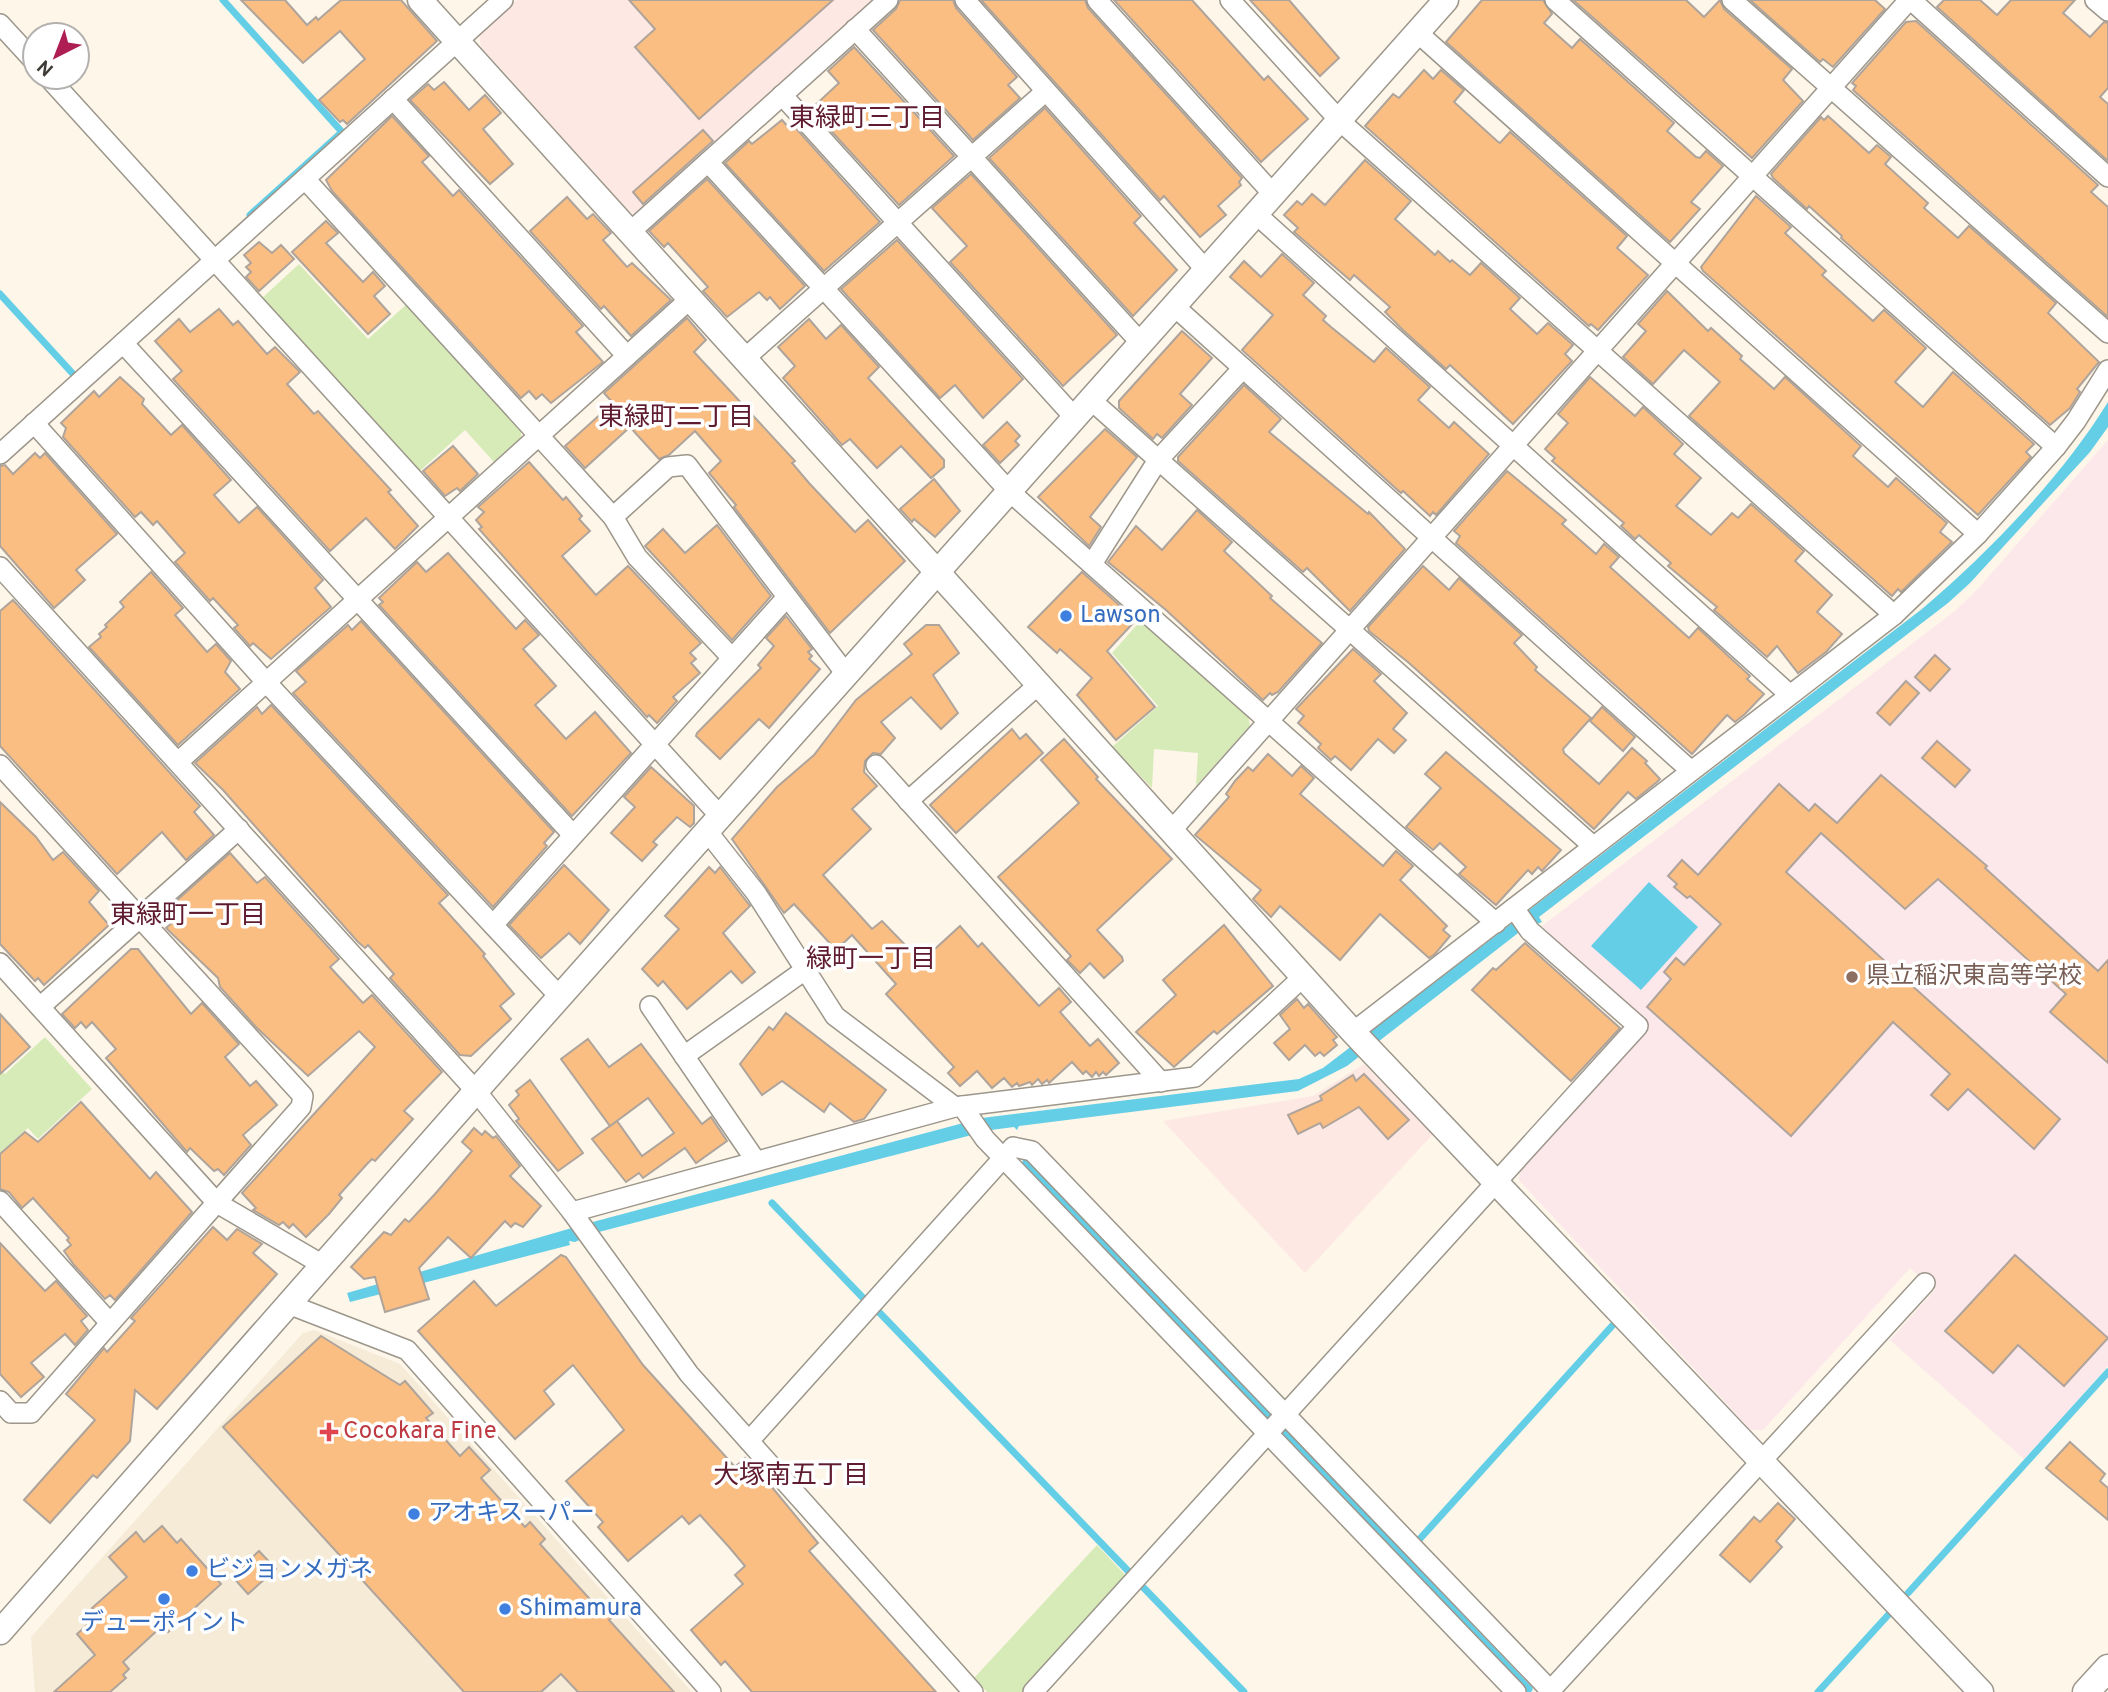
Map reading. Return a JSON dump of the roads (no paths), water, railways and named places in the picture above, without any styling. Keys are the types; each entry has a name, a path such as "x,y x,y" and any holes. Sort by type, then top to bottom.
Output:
{"main road":[{"path":"2086,1692 2108,1668"}],"street":[{"path":"420,0 1356,1034 1980,1692"},
{"path":"0,454 503,0"},
{"path":"629,233 888,0"},
{"path":"965,0 1206,270"},
{"path":"1097,0 1274,195"},
{"path":"1230,0 1340,121 1894,615"},
{"path":"0,1632 476,1091 1446,0"},
{"path":"1555,0 2056,447"},
{"path":"1732,0 2108,333"},
{"path":"1171,831 1910,0 2108,177"},
{"path":"2095,0 2108,11"},
{"path":"0,24 21,47"},
{"path":"855,29 1141,343"},
{"path":"1418,33 1978,534"},
{"path":"61,91 655,744 714,824 835,1016 962,1110 1003,1158 1516,1692"},
{"path":"744,359 1046,91"},
{"path":"782,95 898,223 1083,409 1158,460 1593,846"},
{"path":"393,99 627,356"},
{"path":"708,162 1009,491 1496,923"},
{"path":"305,179 613,517 637,557 732,658"},
{"path":"1256,214 1789,694"},
{"path":"178,762 690,299"},
{"path":"1174,306 1690,770"},
{"path":"123,343 573,835"},
{"path":"1092,564 1158,460 1243,368"},
{"path":"1356,1034 1496,923 1516,911 1690,770 1894,615 1978,534 2056,447 2108,370"},
{"path":"34,423 266,682 560,997"},
{"path":"613,517 668,467 687,465 846,674"},
{"path":"0,566 476,1091 581,1224 689,1374 973,1692"},
{"path":"493,925 787,597"},
{"path":"908,801 1038,685"},
{"path":"0,765 303,1096 301,1107 31,1413 10,1413 0,1401"},
{"path":"876,765 1161,1082"},
{"path":"40,1007 239,829"},
{"path":"1033,1692 1638,1026 1530,931 1516,911"},
{"path":"0,963 217,1203 323,1265"},
{"path":"684,1056 806,970"},
{"path":"581,1224 756,1161 962,1110 1195,1077 1303,976"},
{"path":"650,1006 756,1161"},
{"path":"749,1441 1013,1147 1032,1151 1550,1692 1925,1283"},
{"path":"0,1200 110,1324"},
{"path":"288,1304 407,1350 711,1692"}],"water":[{"path":"2108,402 2108,427 2090,452 1970,583 1948,603 1539,917 1542,922 1522,930 1347,1066 1298,1091 1019,1126 1017,1130 1014,1127 991,1130 595,1233 575,1242 569,1241 570,1245 350,1302 347,1293 589,1223 982,1118 1299,1079 1323,1068 1922,609 1973,563 2023,512 2069,458"},
{"path":"1649,882 1698,927 1641,990 1591,946"}],"waterway":[{"path":"223,0 342,132 250,215"},
{"path":"0,294 74,375"},
{"path":"1026,1162 1270,1418"},
{"path":"772,1203 866,1301"},
{"path":"876,1309 1131,1574"},
{"path":"1417,1542 1612,1326"},
{"path":"1908,1593 2108,1372"},
{"path":"1283,1431 1529,1689"},
{"path":"1141,1585 1244,1692"},
{"path":"1818,1692 1889,1614"}],"place":[{"name":"Lawson","path":"1066,616"},
{"name":"県立稲沢東高等学校","path":"1852,977"},
{"name":"Cocokara Fine","path":"329,1432"},
{"name":"アオキスーパー","path":"414,1514"},
{"name":"ビジョンメガネ","path":"192,1571"},
{"name":"デューポイント","path":"164,1599"},
{"name":"Shimamura","path":"505,1609"}],"district":[{"name":"東緑町三丁目","path":"867,119"},
{"name":"東緑町二丁目","path":"676,418"},
{"name":"東緑町一丁目","path":"188,916"},
{"name":"緑町一丁目","path":"871,960"},
{"name":"大塚南五丁目","path":"791,1476"}]}
